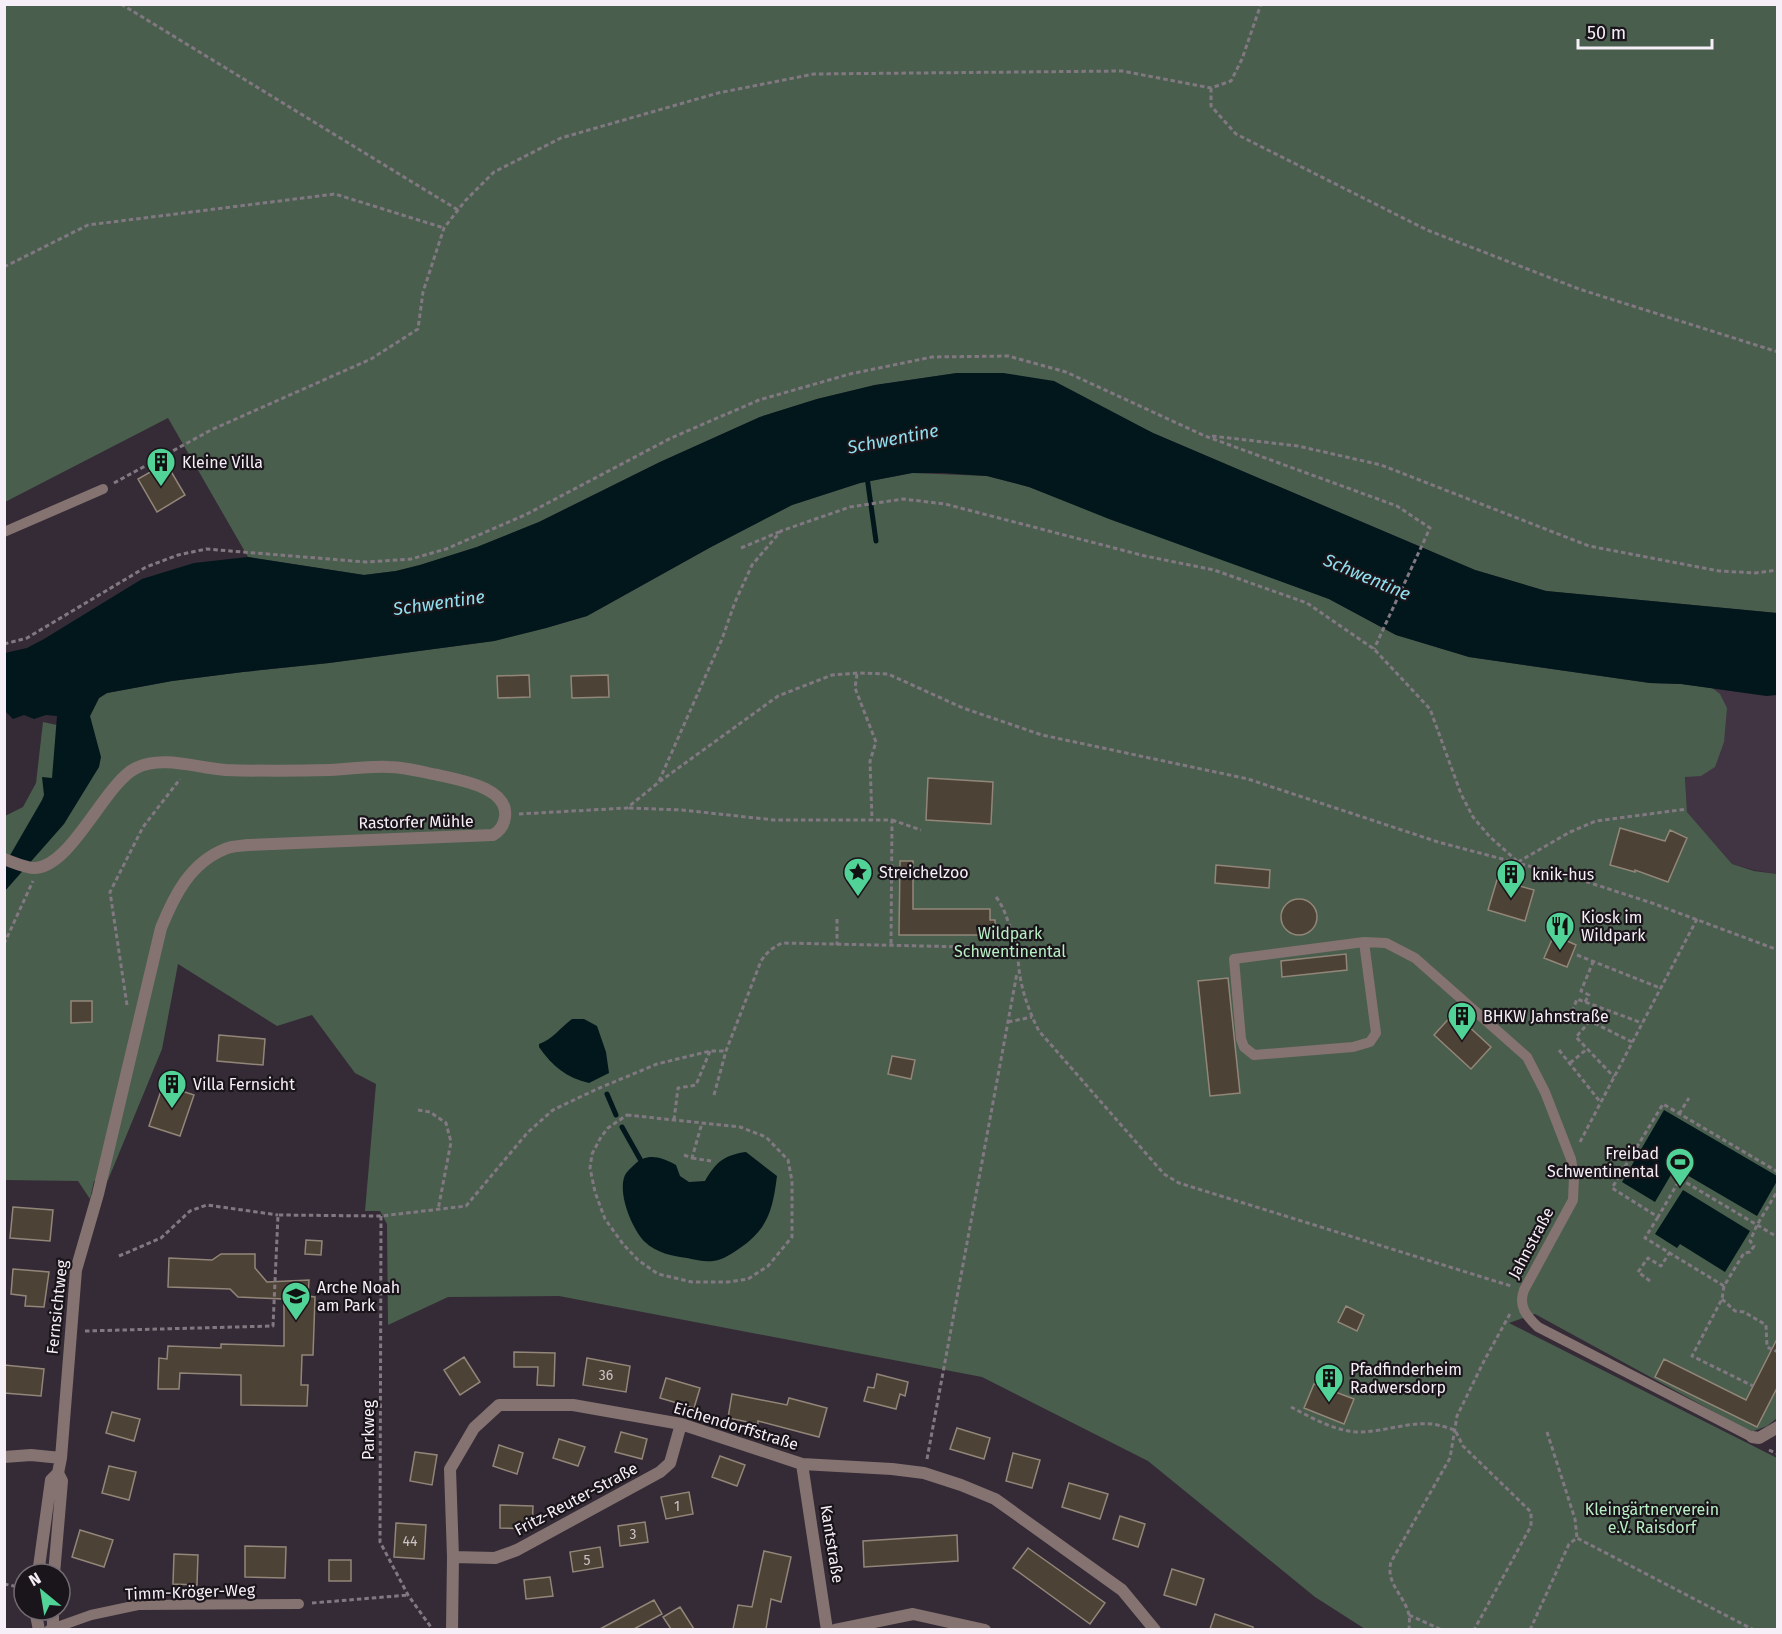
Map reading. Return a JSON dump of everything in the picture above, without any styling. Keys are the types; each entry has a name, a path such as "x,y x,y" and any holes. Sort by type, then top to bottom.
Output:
{"street":[{"path":"5,859 32,867 55,860 122,778 143,765 157,763 225,770 327,770 389,767 407,769 483,787 500,800 505,814"},
{"name":"Rastorfer Mühle","path":"124,1079 161,928 172,901 185,880 203,862 225,849 248,845 493,836 503,825 505,814"},
{"name":"Fernsichtweg","path":"40,1562 51,1480 58,1473 61,1458 77,1263 98,1194 124,1079"},
{"name":"Eichendorffstraße","path":"452,1629 453,1557 450,1468 474,1428 499,1404 573,1405 681,1424 802,1464 924,1473 995,1499 1122,1590 1155,1629"},
{"name":"Fritz-Reuter-Straße","path":"453,1557 495,1558 517,1550 660,1472 670,1463 681,1424"},
{"name":"Jahnstraße","path":"1752,1437 1759,1437 1778,1426"},
{"path":"4,1457 31,1455 61,1458"},
{"name":"Kantstraße","path":"802,1464 827,1629"},
{"name":"Fernsichtweg","path":"55,1562 62,1480 58,1473"},
{"path":"835,1629 914,1614 985,1629"}],"lane":[{"path":"4,532 103,489"},
{"path":"1364,942 1376,1033 1370,1042 1353,1047 1254,1055 1248,1052 1241,1039 1234,959 1364,942"},
{"name":"Jahnstraße","path":"1364,942 1386,943 1415,958 1527,1057 1545,1092 1571,1159 1574,1177 1573,1200 1524,1290 1522,1305 1529,1319 1538,1327 1752,1437"},
{"name":"Timm-Kröger-Weg","path":"52,1629 91,1615 138,1605 299,1604"}],"path":[{"path":"121,4 458,210"},
{"path":"103,489 211,430 371,359 418,329 423,292 444,228 494,172 561,138 718,93 814,74 1122,71 1211,88 1231,81 1242,59 1261,4"},
{"path":"1211,88 1211,106 1236,134 1427,230 1579,289 1778,352"},
{"path":"4,267 88,225 335,194 444,228"},
{"path":"4,644 27,638 146,567 178,555 206,549 366,562 411,559 446,549 525,514 671,438 759,400 850,374 932,357 1008,356 1066,372 1205,436 1397,506 1431,528 1374,649"},
{"path":"1205,436 1298,446 1381,465 1589,546 1719,571 1755,573 1778,570"},
{"path":"741,548 781,531 850,507 903,499 945,504 1145,556 1214,570 1307,603 1374,649 1430,709 1461,794 1473,817 1490,837 1518,862"},
{"path":"659,782 752,565 781,531"},
{"path":"858,673 855,688 876,742 870,761 872,820"},
{"path":"627,808 659,782 778,696 832,675 888,674 963,708 1042,735 1248,779 1438,842 1578,879 1697,919 1778,950"},
{"path":"128,1013 110,892 143,827 191,766"},
{"path":"505,814 627,808 682,810 774,820 892,820 921,830"},
{"path":"1518,862 1570,832 1596,821 1687,809"},
{"path":"891,945 892,820"},
{"path":"4,944 28,892 32,867"},
{"path":"924,1473 1017,971 1018,948 1003,906 996,897"},
{"path":"837,919 837,945"},
{"path":"1571,1159 1697,919"},
{"path":"714,1095 726,1051 761,961 767,952 782,943 1018,948"},
{"path":"1578,955 1660,988"},
{"path":"1585,1002 1589,994 1581,991 1593,962"},
{"path":"1017,971 1032,1017 1048,1042 1164,1174 1179,1183 1524,1290"},
{"path":"1632,1042 1572,1012 1577,999 1642,1023"},
{"path":"1008,1023 1032,1017"},
{"path":"1590,1021 1576,1037 1614,1077"},
{"path":"1570,1063 1587,1048"},
{"path":"1559,1050 1601,1103"},
{"path":"119,1256 161,1238 190,1211 207,1205 278,1215 381,1216 466,1206 528,1132 553,1110 657,1064 710,1051 726,1051"},
{"path":"674,1120 678,1088 696,1086 710,1051"},
{"path":"1679,1114 1689,1098"},
{"path":"1658,1217 1612,1188 1663,1104 1778,1173"},
{"path":"418,1110 430,1112 446,1123 451,1142 438,1210"},
{"path":"627,1115 702,1123 740,1127 766,1137 788,1160 792,1181 792,1237 768,1266 748,1279 728,1282 692,1282 658,1274 638,1260 623,1244 605,1219 595,1192 590,1168 592,1154 608,1128 627,1115"},
{"path":"692,1158 702,1123"},
{"path":"684,1155 711,1161"},
{"path":"1724,1286 1645,1238 1680,1179 1774,1235"},
{"path":"1753,1386 1692,1356 1722,1299 1724,1286 1744,1253 1750,1252 1754,1246 1750,1241 1778,1190"},
{"path":"71,1331 273,1326 278,1215"},
{"name":"Parkweg","path":"381,1216 380,1542 408,1595 433,1629"},
{"path":"1650,1281 1638,1272 1648,1258 1661,1266 1670,1252"},
{"path":"1722,1299 1735,1311 1744,1312 1766,1325 1767,1347 1778,1352"},
{"path":"1409,1629 1409,1615 1392,1582 1389,1568 1391,1562 1450,1458 1457,1416 1484,1361 1513,1308 1522,1305"},
{"path":"1291,1407 1311,1418 1344,1430 1360,1432 1432,1424 1455,1430 1463,1446 1531,1512 1531,1526 1474,1629"},
{"path":"1547,1432 1575,1519 1577,1538"},
{"path":"1530,1629 1569,1545 1577,1538"},
{"path":"1577,1538 1755,1629"},
{"path":"299,1604 408,1595"},
{"path":"1409,1615 1442,1629"}],"shaded area":[{"path":"1777,624 1777,874 1732,864 1687,812 1681,684 1766,696"}],"green space":[{"path":"5,5 1777,5 1777,613 1546,591 1475,570 1122,418 1003,373 957,373 875,385 817,399 760,417 660,462 539,522 477,547 396,571 364,575 248,557 168,418 5,502"},
{"name":"Wildpark Schwentinental","path":"912,473 987,476 1029,487 1329,599 1396,635 1469,657 1650,683 1712,688 1720,694 1727,708 1724,742 1715,767 1701,776 1685,777 1687,812 1732,864 1754,871 1777,874 1777,1418 1767,1426 1751,1432 1535,1314 1509,1323 1777,1458 1777,1629 1365,1629 1315,1597 1148,1461 982,1377 559,1296 448,1297 388,1325 387,1224 380,1211 365,1211 376,1084 355,1073 312,1015 277,1026 178,964 162,1049 108,1180 94,1181 90,1199 78,1181 5,1180 5,816 23,807 36,783 43,722 57,725 90,716 99,698 107,693 172,681 494,641 546,628 587,616 792,505 860,483"}],"water":[{"name":"Schwentine","path":"957,373 1003,373 1054,381 1153,433 1475,570 1546,591 1777,613 1777,695 1767,696 1681,684 1650,683 1469,657 1396,635 1329,599 1109,519 1029,487 987,476 912,473 860,483 792,505 587,616 546,628 494,641 172,681 107,693 99,698 90,716 101,757 99,767 64,824 5,891 5,864 42,800 44,795 42,777 52,778 57,716 46,715 34,719 24,715 13,719 5,711 5,653 27,648 44,639 142,579 194,563 248,557 364,575 396,571 477,547 539,522 660,462 760,417 817,399 875,385"},
{"path":"572,1019 584,1019 597,1026 606,1052 609,1073 589,1083 561,1070 539,1047 539,1044"},
{"path":"1664,1110 1777,1176 1777,1181 1757,1216 1675,1168 1655,1202 1622,1182"},
{"path":"746,1152 777,1176 773,1202 765,1222 752,1238 725,1257 709,1261 665,1253 645,1242 635,1229 624,1201 625,1175 634,1165 644,1158 660,1158 676,1165 680,1176 689,1182 705,1181 721,1160"},
{"path":"1683,1190 1750,1231 1725,1272 1680,1244 1677,1248 1655,1234"}],"building":[{"name":"Kleine Villa","path":"166,463 185,495 157,512 138,479"},
{"path":"529,675 530,697 498,698 497,676"},
{"path":"608,675 609,697 572,698 571,676"},
{"path":"928,778 993,782 991,824 926,820"},
{"path":"1620,828 1665,841 1670,830 1687,838 1668,882 1635,870 1635,872 1610,865"},
{"path":"900,861 913,861 913,909 990,909 990,920 995,920 995,935 899,935"},
{"path":"1216,865 1270,870 1269,888 1215,883"},
{"name":"knik-hus","path":"1497,880 1534,890 1525,921 1488,910"},
{"path":"1299,899 1312,904 1317,917 1312,930 1299,935 1286,930 1281,917 1286,904"},
{"name":"Kiosk im Wildpark","path":"1554,935 1576,945 1567,967 1544,958"},
{"path":"1346,954 1347,970 1282,977 1281,961"},
{"path":"1228,978 1240,1093 1210,1096 1198,981"},
{"path":"71,1001 92,1001 92,1022 71,1023"},
{"name":"BHKW Jahnstraße","path":"1454,1013 1491,1047 1471,1069 1434,1035"},
{"path":"219,1035 265,1039 263,1065 217,1061"},
{"path":"892,1056 915,1060 911,1079 888,1074"},
{"name":"Villa Fernsicht","path":"163,1085 194,1095 180,1136 149,1126"},
{"path":"13,1207 53,1210 50,1241 10,1238"},
{"path":"306,1240 322,1241 321,1255 305,1254"},
{"path":"221,1254 255,1254 255,1268 267,1282 309,1280 308,1296 315,1297 313,1355 302,1355 301,1385 308,1385 307,1406 241,1405 241,1375 180,1373 179,1389 158,1389 159,1358 167,1359 168,1346 221,1348 221,1344 284,1346 284,1299 238,1297 230,1289 168,1287 169,1258 212,1260"},
{"path":"13,1269 49,1272 44,1307 25,1306 26,1296 11,1294"},
{"path":"1346,1306 1364,1315 1357,1331 1338,1322"},
{"path":"1778,1337 1778,1386 1757,1427 1655,1377 1664,1359 1746,1400"},
{"path":"514,1352 555,1353 554,1386 537,1385 538,1367 514,1367"},
{"path":"464,1357 480,1382 460,1395 444,1370"},
{"path":"587,1358 630,1366 626,1392 583,1385"},
{"path":"4,1365 44,1369 41,1396 4,1393"},
{"path":"877,1374 908,1382 905,1396 900,1394 896,1409 864,1401 868,1387 874,1388"},
{"path":"666,1378 700,1388 694,1408 660,1398"},
{"name":"Pfadfinderheim Radwersdorp","path":"1314,1384 1354,1399 1344,1424 1304,1408"},
{"path":"732,1394 787,1405 789,1398 827,1408 819,1437 758,1421 758,1424 728,1418"},
{"path":"112,1412 140,1419 134,1441 106,1433"},
{"path":"957,1428 990,1438 984,1459 950,1449"},
{"path":"621,1432 647,1439 642,1459 615,1452"},
{"path":"559,1439 585,1447 578,1466 553,1458"},
{"path":"499,1445 523,1453 517,1474 493,1466"},
{"path":"415,1452 437,1455 432,1485 410,1481"},
{"path":"1013,1453 1040,1460 1032,1488 1006,1481"},
{"path":"720,1456 745,1465 737,1486 712,1477"},
{"path":"109,1466 136,1472 129,1500 102,1493"},
{"path":"1069,1483 1108,1494 1100,1519 1062,1507"},
{"path":"689,1492 693,1514 666,1519 661,1497"},
{"path":"500,1505 533,1506 532,1529 500,1528"},
{"path":"1120,1516 1145,1524 1138,1547 1113,1539"},
{"path":"645,1522 648,1542 620,1546 618,1526"},
{"path":"396,1523 426,1525 424,1559 394,1557"},
{"path":"80,1530 113,1540 104,1567 72,1557"},
{"path":"957,1535 958,1561 864,1567 863,1541"},
{"path":"245,1546 286,1547 285,1578 245,1577"},
{"path":"600,1547 603,1567 573,1572 570,1552"},
{"path":"1028,1548 1105,1603 1090,1624 1013,1568"},
{"path":"764,1551 791,1557 781,1602 771,1599 766,1629 733,1629 738,1605 752,1607"},
{"path":"174,1554 198,1555 197,1585 173,1584"},
{"path":"329,1560 351,1560 351,1581 329,1581"},
{"path":"1172,1569 1204,1579 1196,1605 1164,1595"},
{"path":"550,1577 553,1596 526,1599 524,1580"},
{"path":"654,1600 662,1614 634,1629 600,1629"},
{"path":"680,1607 694,1629 671,1629 663,1617"},
{"path":"1215,1614 1253,1627 1253,1629 1210,1629"}],"waterway":[{"path":"867,477 876,541"},
{"path":"607,1094 616,1115"},
{"path":"622,1127 640,1159"}],"place":[{"name":"Kleine Villa","path":"161,488"},
{"name":"Streichelzoo","path":"858,898"},
{"name":"knik-hus","path":"1511,900"},
{"name":"Kiosk im Wildpark","path":"1560,952"},
{"name":"BHKW Jahnstraße","path":"1462,1042"},
{"name":"Villa Fernsicht","path":"172,1110"},
{"name":"Freibad Schwentinental","path":"1680,1188"},
{"name":"Arche Noah am Park","path":"296,1322"},
{"name":"Pfadfinderheim Radwersdorp","path":"1329,1404"}],"park label":[{"name":"Kleingärtnerverein e.V. Raisdorf","path":"1652,1518"}]}
